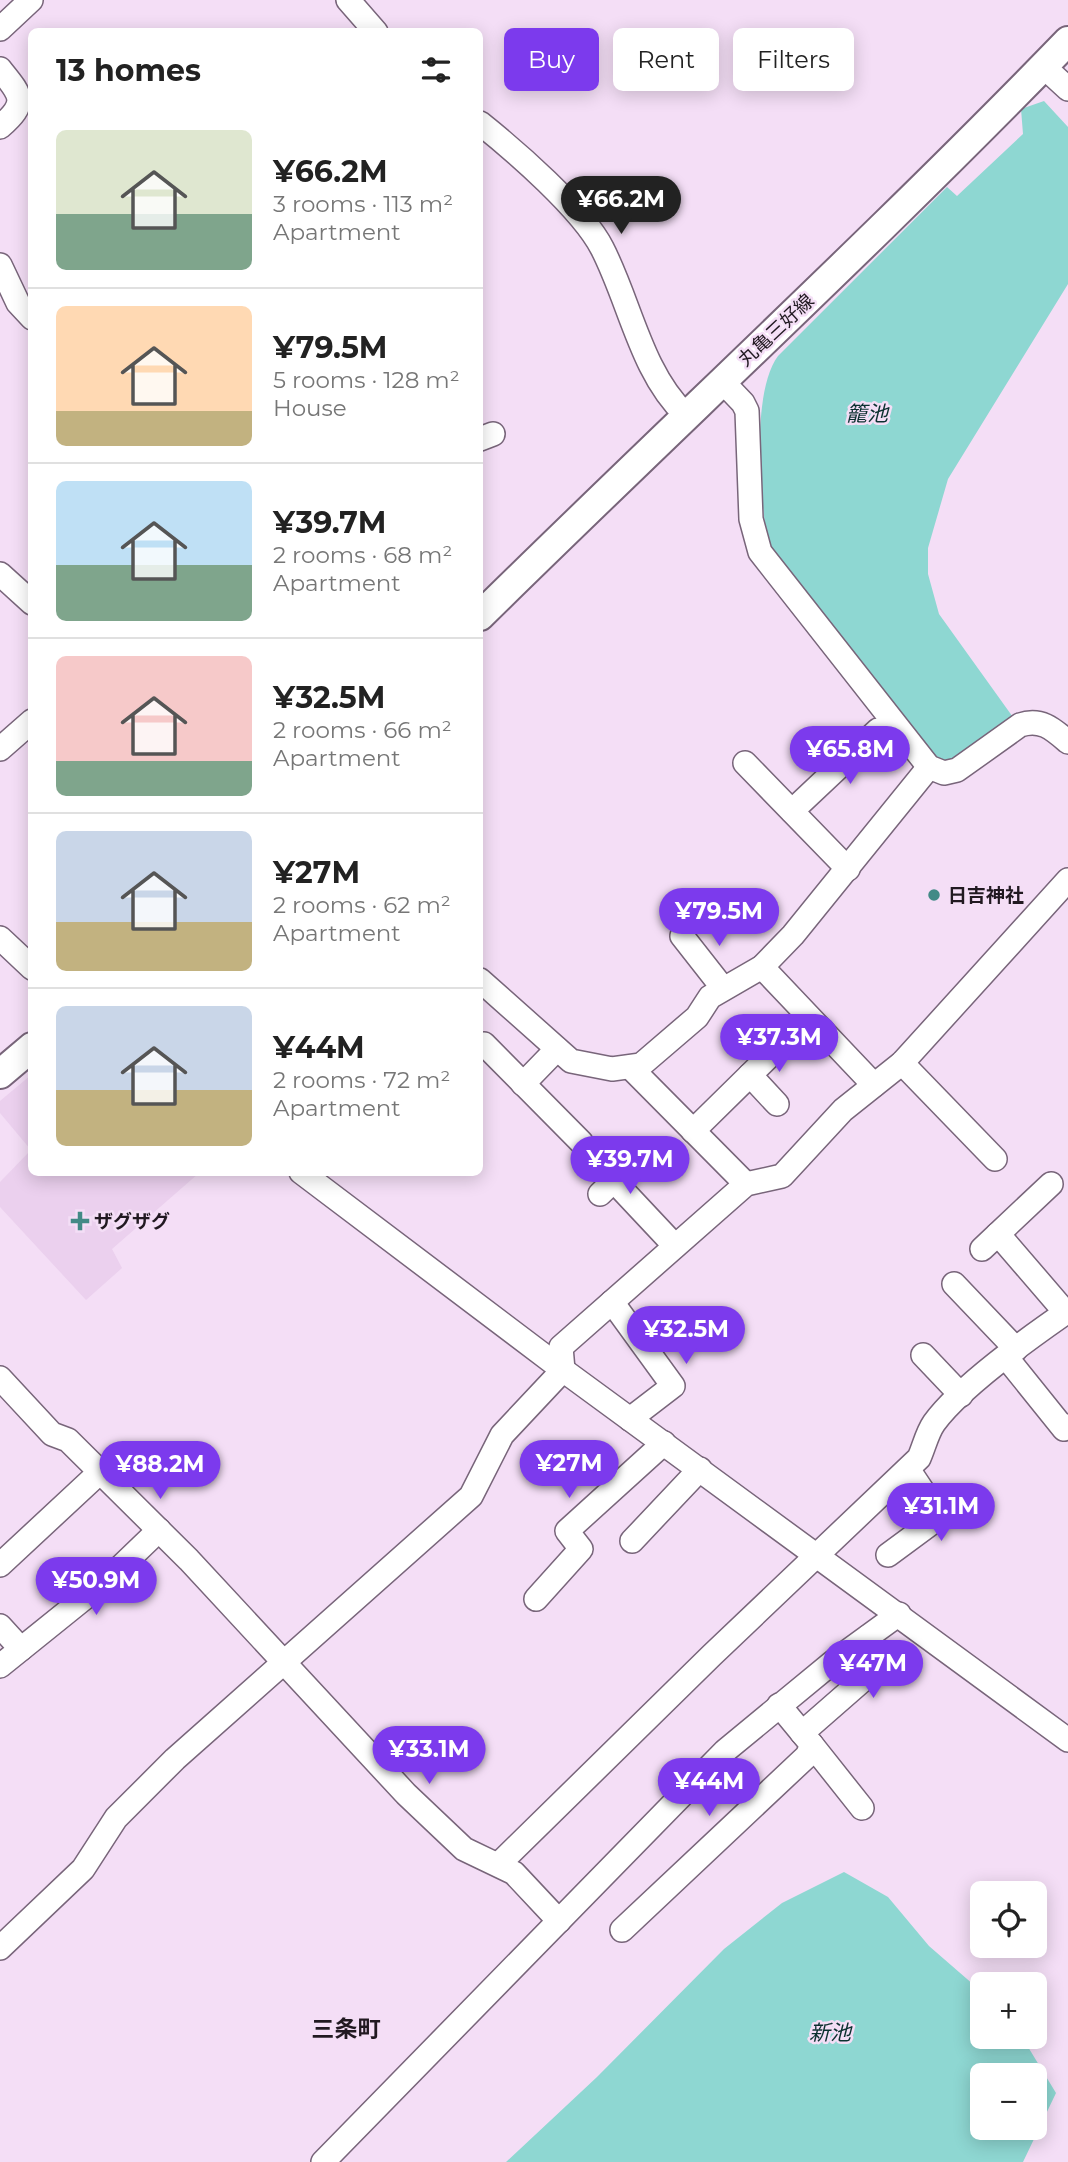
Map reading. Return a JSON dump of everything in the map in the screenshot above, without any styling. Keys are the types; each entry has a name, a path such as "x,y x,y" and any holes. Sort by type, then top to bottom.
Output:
{"main road":[{"name":"丸亀三好線","path":"483,614 685,414 816,293 1068,41"},
{"path":"0,1074 28,1050"}],"street":[{"path":"0,29 31,0"},
{"path":"348,0 371,28"},
{"path":"1043,66 1068,89"},
{"path":"0,69 20,94 12,116 0,127"},
{"path":"483,126 540,177 586,224 601,245 657,379 670,400 685,414"},
{"path":"0,265 18,303 28,314"},
{"path":"722,381 747,411 751,519 760,552 929,767 944,773 957,770 1029,722 1039,722 1068,742"},
{"path":"0,574 28,599"},
{"path":"0,749 28,724"},
{"path":"792,811 878,730"},
{"path":"745,763 848,869"},
{"path":"483,983 571,1062 612,1069 641,1065 672,1042 697,1017 709,997 722,987 762,967 793,935 929,767"},
{"path":"0,1948 83,1869 116,1818 284,1660 471,1496 502,1434 563,1370 561,1347 746,1184 782,1176 843,1110 902,1063 1068,880"},
{"path":"682,936 722,987"},
{"path":"0,937 28,964"},
{"path":"762,967 874,1085"},
{"path":"693,1131 809,1017"},
{"path":"484,1044 581,1142"},
{"path":"523,1084 557,1049"},
{"path":"902,1063 942,1116 995,1159"},
{"path":"630,1067 746,1184"},
{"path":"750,1075 776,1104"},
{"path":"305,1176 563,1370 1068,1740"},
{"path":"614,1180 675,1246"},
{"path":"499,1864 919,1458 934,1424 961,1395 1011,1353 1067,1312 990,1242 1051,1184"},
{"path":"954,1284 1011,1353 1064,1429 1068,1426"},
{"path":"612,1302 673,1386 630,1419"},
{"path":"923,1355 961,1395"},
{"path":"0,1378 52,1434 68,1440 159,1530 284,1660 406,1794 464,1849 514,1873 559,1921"},
{"path":"536,1599 581,1549 567,1531 664,1443"},
{"path":"632,1541 700,1469"},
{"path":"908,1469 940,1517"},
{"path":"0,1564 100,1472"},
{"path":"888,1555 968,1496"},
{"path":"3,1675 21,1649 108,1579 159,1530"},
{"path":"323,2162 725,1751 779,1705 899,1614"},
{"path":"0,1626 21,1649"},
{"path":"622,1930 807,1756 807,1739 873,1671 868,1637"},
{"path":"779,1705 862,1808"}],"shaded area":[{"name":"ザグザグ","path":"28,1078 28,1146 0,1113 0,1101"},
{"name":"ザグザグ","path":"28,1153 28,1176 196,1176 112,1249 122,1268 86,1300 0,1207 0,1182"}],"water":[{"name":"籠池","path":"1044,101 1068,127 1068,284 948,479 928,548 928,574 939,614 1015,720 942,767 770,553 761,480 764,396 769,373 778,356 947,187 957,196 1023,134 1021,109"},
{"name":"新池","path":"844,1872 888,1897 929,1946 970,1982 970,2049 1029,2049 1038,2063 970,2063 970,2140 1034,2140 1023,2162 506,2162 597,2077 724,1949 782,1903"},
{"name":"新池","path":"1047,2078 1056,2093 1047,2112"}],"place":[{"name":"日吉神社","path":"934,895"},
{"name":"ザグザグ","path":"80,1221"}],"district":[{"name":"三条町","path":"346,2029"}]}
